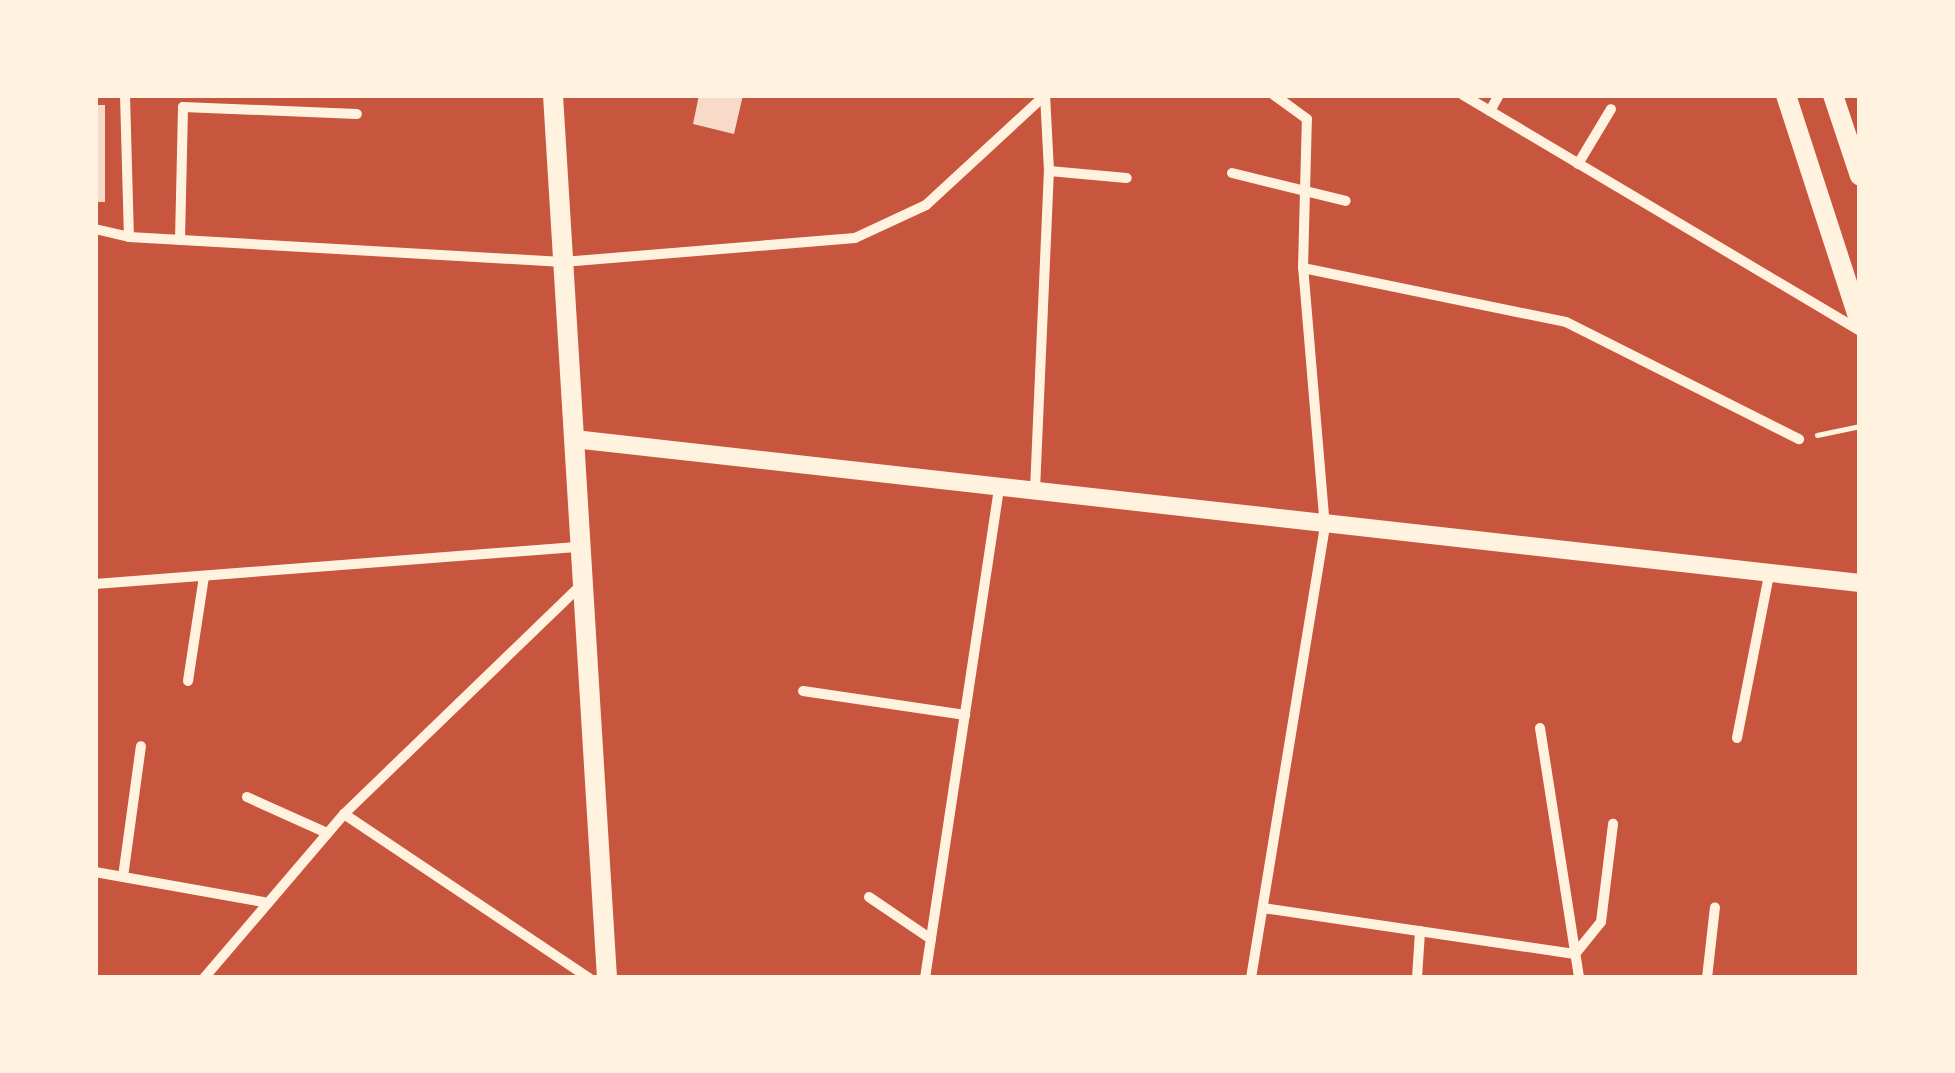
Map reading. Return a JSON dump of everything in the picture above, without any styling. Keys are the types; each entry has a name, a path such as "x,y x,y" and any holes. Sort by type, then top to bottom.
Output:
{"main road":[{"path":"553,95 607,978"},
{"path":"1786,95 1860,327"},
{"path":"1833,95 1860,176"}],"street":[{"path":"125,95 130,236"},
{"path":"95,229 180,240 563,262 855,238 926,205 1044,95"},
{"path":"1036,490 1049,171 1044,95"},
{"path":"1251,978 1324,528 1303,268 1307,119 1274,95"},
{"path":"1463,95 1860,327"},
{"path":"1490,111 1499,95"},
{"path":"180,240 184,107 357,114"},
{"path":"1578,164 1611,109"},
{"path":"1049,171 1127,178"},
{"path":"1232,173 1346,201"},
{"path":"1303,268 1566,322 1799,439"},
{"path":"574,439 1036,490 1324,528 1860,583"},
{"path":"925,978 999,486"},
{"path":"95,584 581,547"},
{"path":"1736,738 1768,575"},
{"path":"188,681 204,576"},
{"path":"204,978 264,902 344,814 583,584"},
{"path":"804,691 965,715"},
{"path":"1540,728 1578,978"},
{"path":"122,877 141,746"},
{"path":"247,797 327,832"},
{"path":"344,814 589,978"},
{"path":"1575,954 1600,922 1613,824"},
{"path":"95,872 264,902"},
{"path":"869,898 931,939"},
{"path":"1707,978 1715,907"},
{"path":"1263,908 1575,954"},
{"path":"1417,978 1420,931"}],"path":[{"path":"1799,439 1860,426"}],"building":[{"path":"699,95 743,95 734,134 693,124"},
{"path":"95,105 105,105 105,202 95,202"}]}
